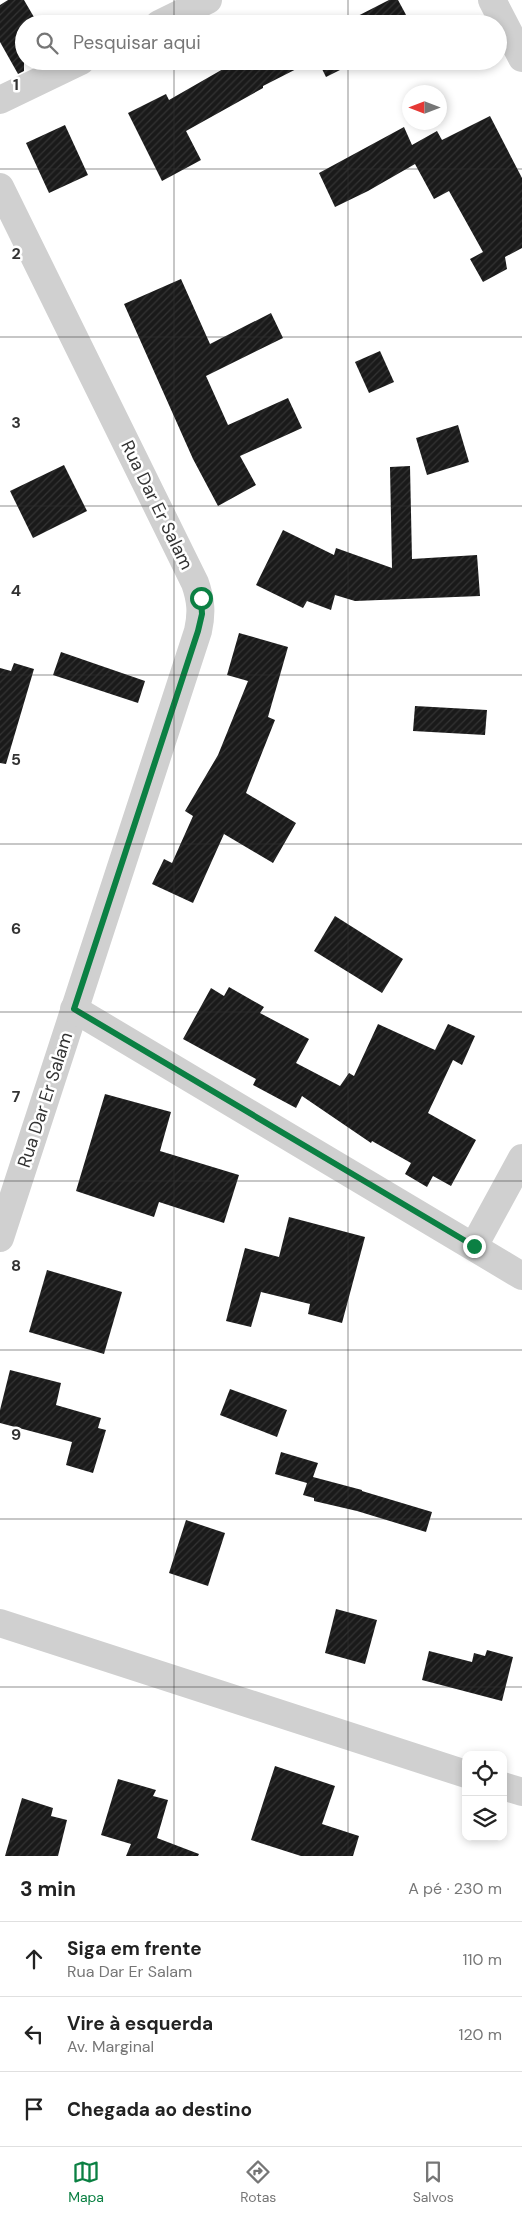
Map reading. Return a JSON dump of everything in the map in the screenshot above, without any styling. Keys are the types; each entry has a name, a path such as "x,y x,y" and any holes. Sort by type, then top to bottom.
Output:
{"street":[{"path":"177,15 208,0"},
{"path":"492,0 500,15"},
{"path":"507,29 522,58"},
{"path":"0,100 62,70"},
{"name":"Rua Dar Er Salam","path":"0,187 195,583 201,598 202,614 0,1238"},
{"path":"74,1009 522,1276"},
{"path":"474,1246 522,1158"},
{"path":"0,1623 462,1773"},
{"path":"507,1787 522,1792"}],"building":[{"path":"8,0 24,0 33,15 15,15 15,69 0,42 0,5"},
{"path":"389,0 398,0 406,15 360,15"},
{"path":"16,70 24,70 24,71 18,74"},
{"path":"221,70 294,70 186,131 201,160 162,181 128,113 166,94 169,100"},
{"path":"322,70 340,70 326,77"},
{"path":"490,116 522,178 522,248 505,257 507,269 483,282 470,259 483,252 449,191 434,199 415,164 368,191 335,207 319,173 402,128 402,130 405,130 412,145 437,131 442,140"},
{"path":"65,125 88,175 49,193 26,143"},
{"path":"181,279 210,344 271,313 283,338 206,376 228,425 288,398 302,428 240,456 256,485 218,506 193,459 124,304"},
{"path":"380,351 394,382 369,393 355,362"},
{"path":"458,425 469,462 427,475 416,438"},
{"path":"64,465 87,511 33,538 10,491"},
{"path":"410,466 412,559 477,555 480,596 355,601 335,595 331,610 307,601 303,608 256,585 283,530 334,555 336,548 392,568 390,467"},
{"path":"239,633 288,647 268,717 275,720 246,793 296,823 273,863 224,834 193,903 152,884 164,859 172,863 193,816 185,811 218,755 248,681 227,675"},
{"path":"61,652 145,681 138,703 53,675"},
{"path":"14,663 34,669 6,764 0,763 0,668 11,671"},
{"path":"415,706 487,710 485,735 413,731"},
{"path":"335,916 403,959 382,993 314,951"},
{"path":"229,987 264,1007 260,1013 309,1039 296,1063 340,1086 349,1073 354,1076 378,1024 435,1050 448,1024 475,1036 462,1065 453,1060 428,1113 476,1140 451,1186 433,1176 427,1187 405,1174 411,1163 372,1141 371,1143 302,1096 296,1108 253,1085 256,1079 183,1039 211,988 224,996"},
{"path":"105,1094 171,1112 160,1151 239,1175 224,1223 159,1202 154,1217 76,1191"},
{"path":"289,1217 365,1237 342,1323 308,1314 310,1304 261,1292 251,1327 226,1321 245,1248 279,1257"},
{"path":"47,1270 122,1292 104,1354 29,1332"},
{"path":"10,1370 61,1383 56,1405 101,1418 98,1428 106,1430 93,1473 66,1465 72,1442 0,1423 0,1410"},
{"path":"230,1389 287,1410 277,1437 220,1415"},
{"path":"281,1452 318,1463 313,1477 432,1512 426,1532 357,1511 314,1501 314,1498 303,1495 307,1483 275,1474"},
{"path":"186,1520 225,1533 208,1586 169,1573"},
{"path":"336,1609 377,1620 365,1664 325,1653"},
{"path":"487,1650 513,1657 502,1701 422,1680 429,1651 472,1662 474,1653 485,1656"},
{"path":"275,1766 335,1786 322,1824 359,1836 353,1856 301,1856 251,1840"},
{"path":"118,1779 156,1790 153,1796 168,1800 157,1838 199,1854 198,1856 126,1856 131,1844 101,1835"},
{"path":"22,1798 53,1808 51,1816 67,1820 58,1856 5,1856"}],"route":[{"path":"201,598 202,614 198,631 74,1009 474,1246"}]}
